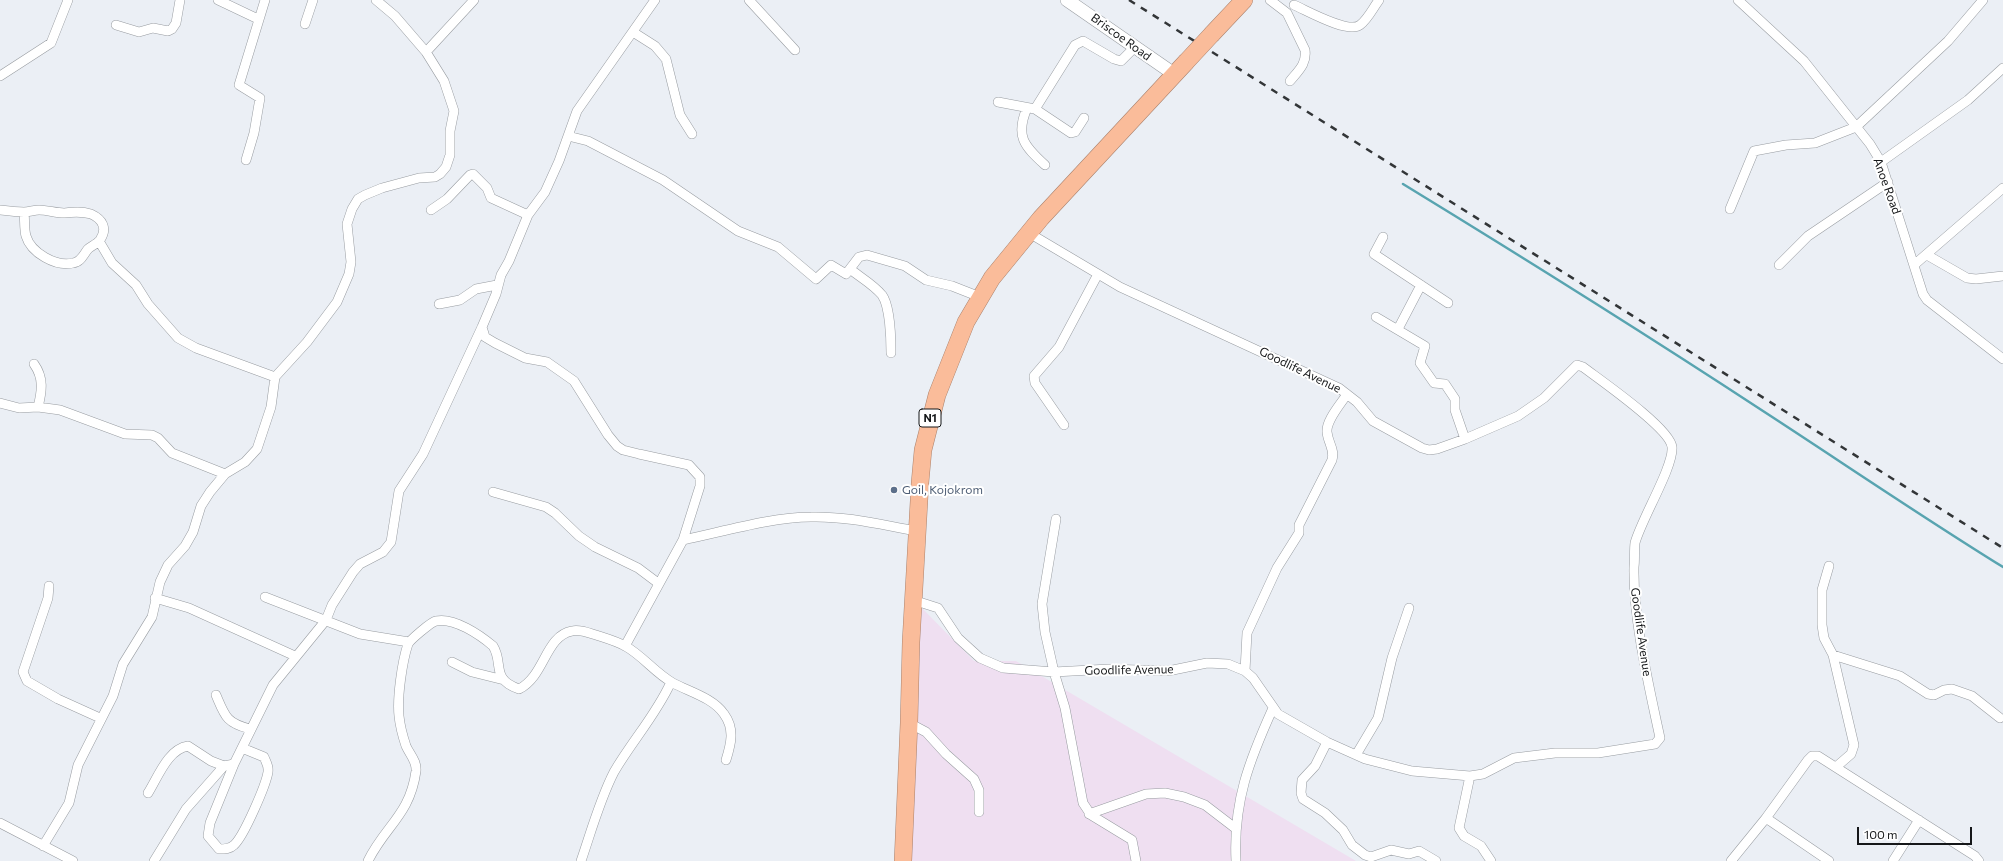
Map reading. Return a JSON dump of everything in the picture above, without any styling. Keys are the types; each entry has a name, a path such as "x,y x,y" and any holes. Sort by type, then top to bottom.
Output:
{"highway":[{"name":"N1","path":"903,861 913,600 923,450 930,416 957,342 980,297 992,278 1029,233 1174,74 1244,0"}],"street":[{"path":"0,76 51,43 68,0"},
{"path":"116,24 139,32 153,28 168,31 172,30 176,23 180,0"},
{"path":"218,0 258,19"},
{"path":"246,160 254,133 260,98 240,85 258,19 265,0"},
{"path":"305,24 313,0"},
{"path":"43,846 69,803 78,765 94,735 100,718 113,696 123,664 152,617 160,582 168,565 185,546 193,532 201,506 210,492 225,474 245,462 256,449 271,407 275,376 307,342 337,302 349,274 351,262 347,224 352,209 358,199 382,188 418,178 435,177 446,167 450,155 450,131 454,111 444,81 426,52 395,16 376,0"},
{"path":"426,52 474,0"},
{"path":"644,0 649,8"},
{"path":"242,748 264,757 268,765 268,772 241,835 234,845 226,849 219,849 210,841 208,836 210,823 250,729 273,685 295,656 326,620 332,605 352,572 360,564 383,552 391,542 400,491 423,454 482,327 496,294 497,285 517,243 528,215 545,192 559,161 581,104 656,0"},
{"path":"749,0 795,50"},
{"name":"Briscoe Road","path":"1067,0 1084,10 1174,74"},
{"path":"1270,0 1287,13 1305,50 1306,56 1302,67 1290,81"},
{"path":"1287,13 1296,2 1346,28 1355,28 1361,24 1379,0"},
{"name":"Anoe Road","path":"1738,0 1804,61 1870,144 1881,162 1919,285 1927,300 2003,359"},
{"path":"1730,209 1754,151 1786,145 1815,143 1856,126 1948,41 1984,0"},
{"path":"633,32 655,46 666,59 680,115 692,134"},
{"path":"1045,165 1025,145 1021,132 1021,124 1075,45 1078,42 1083,41 1114,59 1121,61 1135,47"},
{"path":"1881,162 1968,100 2003,68"},
{"path":"998,102 1031,109 1071,133 1075,132 1084,118"},
{"path":"568,136 588,141 663,180 738,231 778,247 817,279 830,265 843,274 850,269 860,257 867,255 905,266 926,280 952,286 980,297"},
{"path":"431,210 447,200 470,175 473,174 487,188 491,198 528,215"},
{"path":"1779,265 1808,236 1888,182"},
{"path":"1914,265 2003,188"},
{"path":"0,210 24,212 38,210 64,213 75,211 89,214 100,219 104,230 99,241 92,245 82,258 74,263 63,264 40,254 31,245 26,236 24,212"},
{"name":"Goodlife Avenue","path":"913,600 938,608 958,638 988,662 1003,668 1054,672 1109,668 1168,671 1207,663 1228,664 1245,671 1253,678 1278,714 1327,742 1356,755 1412,771 1470,776 1483,774 1514,758 1555,753 1598,753 1655,744 1659,742 1660,738 1634,589 1635,544 1668,465 1672,447 1666,434 1639,410 1583,367 1577,365 1544,398 1518,416 1465,439 1437,449 1422,448 1373,421 1348,394 1246,344 1120,287 1029,233"},
{"path":"1383,236 1374,254 1448,303"},
{"path":"99,241 112,263 136,285 148,304 178,338 196,348 275,376"},
{"path":"1927,255 1967,278 1976,279 2003,276"},
{"path":"850,269 879,293 884,300 891,339 891,353"},
{"path":"1064,425 1035,383 1034,376 1059,346 1098,274"},
{"path":"439,304 460,300 476,289 497,285"},
{"path":"1398,329 1421,285"},
{"path":"1376,316 1425,346 1420,363 1434,383 1445,384 1454,396 1456,401 1455,410 1465,439"},
{"path":"482,327 486,336 495,343 525,358 547,362 574,381 608,435 617,446 638,454 689,465 700,477 700,486 682,540 625,646"},
{"path":"34,364 41,376 42,392 38,406"},
{"path":"1245,671 1248,633 1266,589 1299,532 1299,525 1332,460 1333,452 1327,434 1328,425 1348,394"},
{"path":"0,403 18,408 38,406 70,413 124,434 152,435 158,438 172,453 225,474"},
{"path":"493,492 546,507 555,513 579,536 595,547 638,568 658,583"},
{"path":"682,540 787,519 810,517 838,518 917,531"},
{"path":"1056,519 1042,604 1045,632 1054,672 1065,708 1083,803 1089,814 1132,840 1136,861"},
{"path":"1829,566 1822,590 1821,612 1824,638 1833,655 1854,745 1852,754 1836,768"},
{"path":"49,586 48,598 23,672 24,677 27,681 51,695 100,718"},
{"path":"265,597 360,634 409,642"},
{"path":"156,598 188,608 295,656"},
{"path":"1356,755 1378,718 1392,658 1409,608"},
{"path":"368,861 376,846 400,815 410,799 416,769 415,762 406,746 399,716 402,678 409,642 435,621 444,621 466,627 493,646 496,650 498,669 504,680"},
{"path":"452,662 477,673 504,680 519,688 528,684 533,678 555,640 563,633 574,630 584,632 625,646 671,682 716,704 725,715 731,727 731,742 726,760"},
{"path":"1833,655 1900,676 1928,694 1934,695 1944,690 1952,689 1972,696 2000,718"},
{"path":"581,861 605,792 613,774 626,751 662,703 671,682"},
{"path":"216,694 230,722 236,726 250,729"},
{"path":"1236,861 1235,828 1244,779 1254,750 1273,708"},
{"path":"909,723 926,732 946,754 974,779 979,790 979,812"},
{"path":"1327,742 1314,766 1302,780 1301,793 1303,799 1326,813 1343,830 1352,845 1365,855 1371,857 1391,850 1409,854 1419,851 1436,861"},
{"path":"148,793 173,754 181,747 188,746 211,761 224,766 234,764"},
{"path":"1731,861 1766,818 1812,756 1818,756 1975,856 1979,861"},
{"path":"154,861 186,809 224,766"},
{"path":"1470,776 1459,828 1464,836 1481,846 1492,861"},
{"path":"1089,814 1146,794 1165,794 1184,797 1205,805 1235,828"},
{"path":"1766,818 1829,861"},
{"path":"1893,861 1919,820"},
{"path":"0,823 73,861"}],"shaded area":[{"path":"917,603 974,661 1016,661 1356,861 907,861"}],"waterway":[{"path":"1403,184 1674,353 2003,567"}],"railway":[{"path":"1129,0 2003,548"}],"place":[{"name":"Goil, Kojokrom","path":"894,490"}]}
